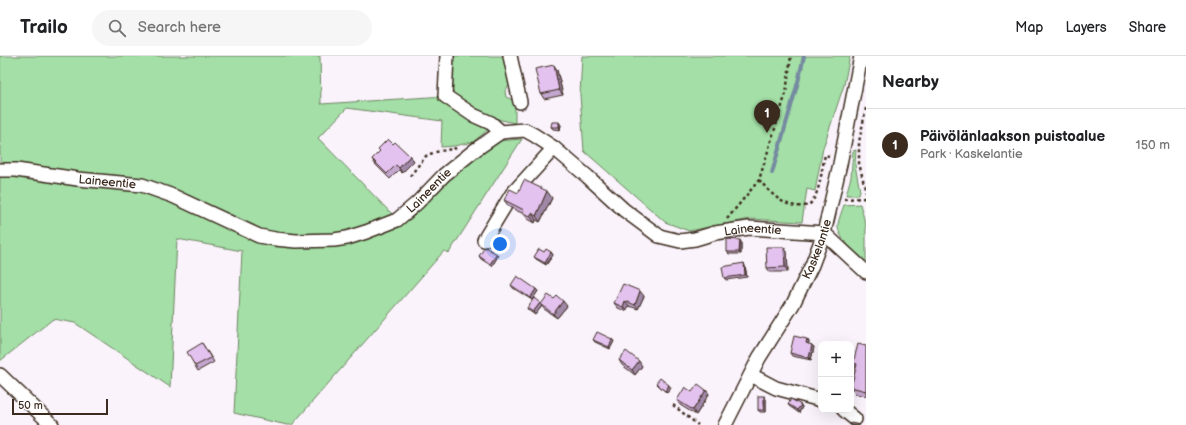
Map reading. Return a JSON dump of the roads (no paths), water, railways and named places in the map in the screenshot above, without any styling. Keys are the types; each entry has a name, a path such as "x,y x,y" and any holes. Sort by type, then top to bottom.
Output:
{"street":[{"path":"447,56 446,96 473,116 491,122 501,132"},
{"path":"510,56 520,102"},
{"name":"Kaskelantie","path":"725,425 759,358 792,304 812,265 824,233 840,164 861,56"},
{"name":"Laineentie","path":"0,170 16,170 78,179 142,185 173,196 259,236 296,241 334,240 347,238 366,232 397,220 444,175 475,150 501,132 525,130 554,148 624,210 659,236 680,241 695,239 715,233 749,228 824,233"},
{"path":"484,240 512,194 554,148"},
{"path":"824,233 866,272"},
{"path":"0,375 52,425"},
{"path":"751,375 776,388 818,399"},
{"path":"848,413 855,419"}],"waterway":[{"path":"772,173 804,56"}],"place":[{"name":"Päivölänlaakson puistoalue","path":"767,133"}]}
